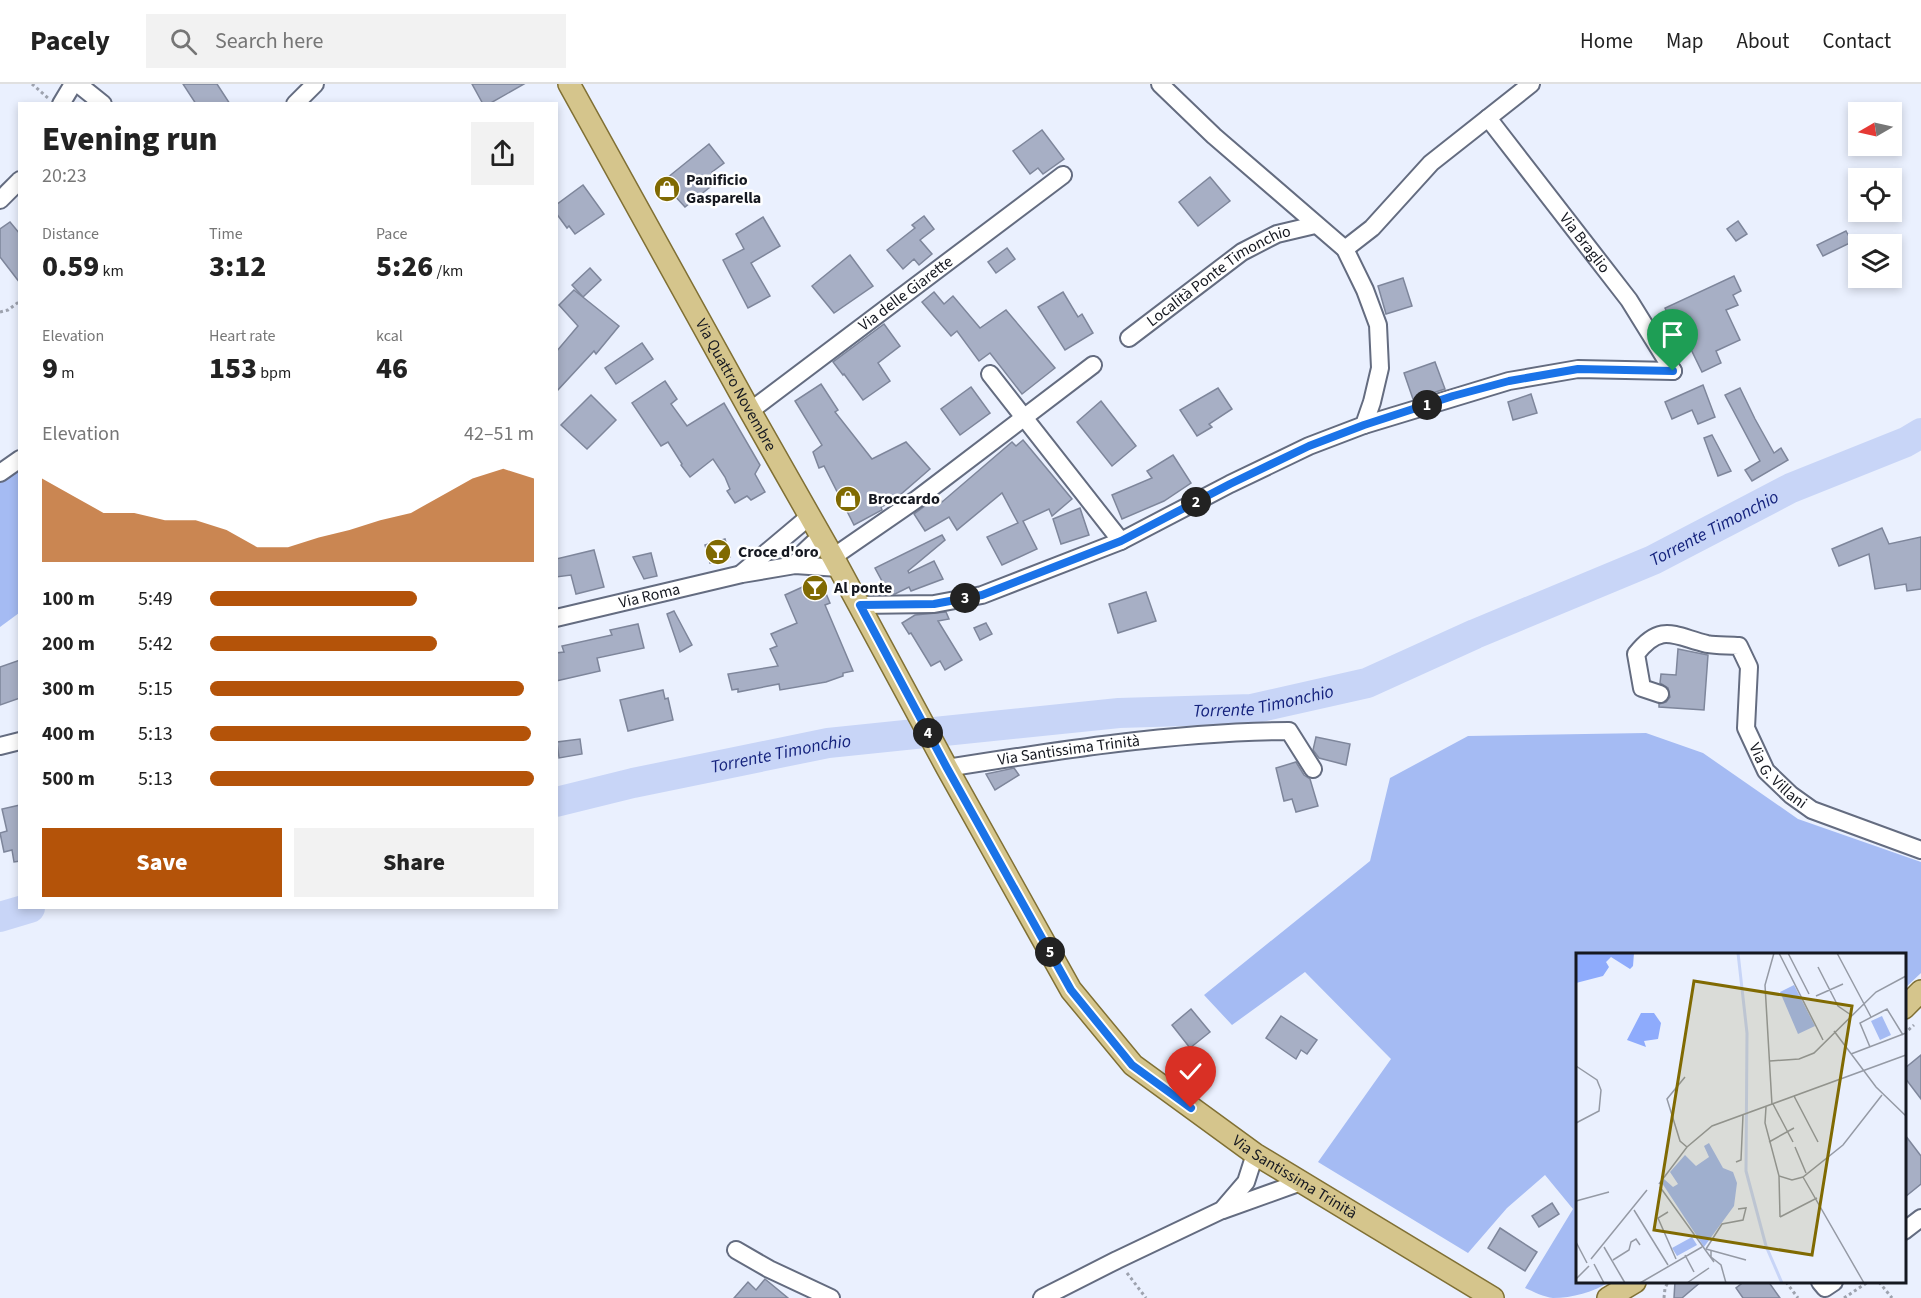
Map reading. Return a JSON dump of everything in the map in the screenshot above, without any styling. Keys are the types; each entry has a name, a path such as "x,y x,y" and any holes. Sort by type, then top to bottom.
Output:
{"main road":[{"name":"Via Quattro Novembre","path":"569,84 903,686"},
{"name":"Via Santissima Trinità","path":"903,686 1071,990 1132,1065 1255,1154 1494,1296"},
{"path":"1906,1007 1921,991"},
{"path":"1608,1298 1632,1283"},
{"path":"1644,1298 1648,1283"}],"street":[{"path":"56,102 73,84"},
{"path":"78,84 100,102"},
{"path":"297,102 315,84"},
{"name":"Località Ponte Timonchio","path":"1160,84 1214,136 1345,249 1365,290 1378,325 1380,368 1364,425"},
{"path":"1345,249 1372,228 1431,163 1532,84"},
{"name":"Via Braglio","path":"1364,425 1509,381 1578,369 1673,371 1629,300 1488,118"},
{"name":"Via delle Giarette","path":"750,411 1063,175"},
{"path":"0,200 18,182"},
{"name":"Località Ponte Timonchio","path":"1129,338 1242,252 1277,234 1315,225"},
{"path":"836,562 1092,365"},
{"path":"990,374 1121,541"},
{"path":"860,605 934,604 982,595 1121,541 1249,474 1309,446 1364,425"},
{"path":"0,473 18,460"},
{"name":"Via Roma","path":"742,574 810,516"},
{"path":"795,565 805,551 821,536"},
{"name":"Via Roma","path":"558,618 742,574 795,565 836,562"},
{"name":"Via G. Villani","path":"1660,694 1642,688 1636,654 1646,641 1663,634 1686,636 1707,644 1739,646 1749,667 1746,728 1766,771 1791,795 1812,810 1921,850"},
{"name":"Via Santissima Trinità","path":"946,766 1092,745 1289,730 1313,769"},
{"path":"0,746 18,742"},
{"path":"1222,1210 1246,1182 1255,1154"},
{"path":"1042,1298 1222,1210 1301,1182"},
{"path":"1906,1230 1921,1218"},
{"path":"736,1250 768,1269 831,1298"}],"path":[{"path":"32,84 56,102"},
{"path":"0,312 9,310 18,303"},
{"path":"1117,1260 1146,1298"},
{"path":"1664,1298 1667,1283"},
{"path":"1787,1283 1798,1298"},
{"path":"1844,1298 1865,1283"},
{"path":"1881,1283 1892,1298"}],"shaded area":[{"path":"18,468 18,614 0,627 0,481"},
{"path":"1646,733 1703,753 1798,819 1921,862 1921,973 1906,987 1906,953 1576,953 1576,1283 1607,1283 1597,1289 1568,1297 1553,1298 1525,1288 1573,1209 1545,1175 1507,1208 1468,1253 1318,1162 1391,1059 1305,972 1232,1025 1204,995 1370,861 1390,778 1468,736"}],"building":[{"path":"183,84 217,84 229,102 195,102"},
{"path":"472,84 524,84 492,102 482,102"},
{"path":"1042,130 1064,159 1043,174 1038,168 1030,174 1013,151"},
{"path":"709,144 724,163 712,172 719,180 685,207 662,182"},
{"path":"1210,177 1230,201 1198,226 1179,202"},
{"path":"583,185 604,214 575,234 558,216 558,204"},
{"path":"924,216 934,229 920,240 932,254 919,265 914,259 903,269 887,250 915,228 912,225"},
{"path":"763,217 780,246 751,263 770,296 748,308 723,260 744,249 736,234"},
{"path":"1738,221 1747,234 1736,241 1727,229"},
{"path":"10,222 18,232 18,280 0,257 0,229"},
{"path":"1846,231 1848,235 1848,244 1823,256 1817,245"},
{"path":"1007,248 1015,259 996,273 988,262"},
{"path":"850,255 873,286 834,313 812,286"},
{"path":"590,268 601,280 583,297 572,285"},
{"path":"1734,276 1741,291 1733,295 1738,305 1726,310 1740,340 1716,351 1721,363 1702,372 1685,337 1669,344 1658,325 1670,319 1665,308"},
{"path":"1403,278 1412,306 1386,314 1378,286"},
{"path":"574,290 619,326 596,354 594,351 558,390 558,350 578,326 559,305"},
{"path":"934,292 944,304 953,296 980,328 1006,310 1055,368 1022,394 990,353 979,361 957,331 951,336 922,302"},
{"path":"1063,292 1078,317 1082,314 1093,333 1065,350 1038,307"},
{"path":"884,324 900,346 878,363 890,381 863,400 833,362"},
{"path":"642,343 653,359 616,384 605,368"},
{"path":"1435,362 1445,389 1413,399 1404,373"},
{"path":"665,381 677,399 671,404 687,426 724,403 760,465 755,474 765,492 751,500 747,496 735,503 727,491 730,489 725,477 713,459 690,477 668,442 661,446 632,403"},
{"path":"821,384 838,410 835,412 872,459 906,442 930,469 893,501 881,507 882,510 854,525 824,466 819,468 813,452 822,445 795,401"},
{"path":"1703,385 1715,417 1698,424 1692,410 1672,419 1665,402"},
{"path":"971,387 990,413 960,435 941,409"},
{"path":"1218,388 1232,409 1209,424 1212,427 1197,436 1180,410"},
{"path":"1740,388 1774,453 1781,448 1788,460 1752,481 1745,470 1760,461 1725,395"},
{"path":"1531,394 1537,413 1513,420 1508,402"},
{"path":"591,395 616,420 587,449 561,425"},
{"path":"1101,401 1136,446 1112,466 1077,422"},
{"path":"1712,435 1731,471 1718,476 1704,438"},
{"path":"1023,440 1072,499 1052,516 1049,509 1023,521 1037,549 1002,565 987,537 1018,523 1002,493 957,530 949,517 925,531 914,514 938,496 942,502 1012,442 1016,446"},
{"path":"1173,455 1191,483 1164,501 1122,519 1112,495 1152,478 1147,471"},
{"path":"1080,508 1089,535 1061,544 1053,519"},
{"path":"1882,528 1889,544 1921,537 1921,589 1907,591 1906,584 1875,589 1869,554 1839,566 1832,549"},
{"path":"942,535 945,540 908,571 909,573 934,561 943,579 911,591 909,587 895,594 889,594 875,568"},
{"path":"725,539 730,557 710,563 705,545"},
{"path":"594,550 604,587 576,594 571,575 558,577 558,559"},
{"path":"651,553 657,576 644,579 633,557"},
{"path":"820,579 830,603 825,605 853,671 843,673 843,676 826,682 780,690 779,684 738,692 738,689 732,690 728,674 778,666 770,649 777,646 771,634 797,623 785,595"},
{"path":"1146,592 1156,621 1118,633 1109,604"},
{"path":"674,611 692,645 680,652 667,614"},
{"path":"946,612 949,619 938,621 962,660 945,670 940,661 931,666 911,633 909,634 902,623 915,615"},
{"path":"986,623 992,634 980,640 974,628"},
{"path":"638,624 644,648 597,658 600,671 558,681 558,653 564,652 562,646 612,635 610,630"},
{"path":"1678,649 1708,655 1704,710 1659,707 1659,704 1666,702 1670,697 1668,688 1660,683 1661,674 1676,675"},
{"path":"18,661 18,699 0,705 0,667"},
{"path":"663,690 665,699 668,698 673,720 628,731 620,700"},
{"path":"1316,737 1350,744 1346,765 1319,758 1313,750"},
{"path":"580,739 582,754 559,758 558,742"},
{"path":"1296,762 1304,775 1310,779 1318,806 1296,812 1292,799 1284,801 1276,768"},
{"path":"1014,768 1019,775 995,790 986,774"},
{"path":"18,805 18,861 14,862 12,850 4,852 0,833 7,831 2,809"},
{"path":"1191,1009 1210,1032 1190,1048 1172,1025"},
{"path":"1281,1016 1317,1040 1307,1054 1301,1050 1296,1059 1266,1038"},
{"path":"1921,1055 1921,1099 1906,1079 1906,1067"},
{"path":"1906,1136 1921,1156 1921,1184 1906,1196"},
{"path":"1552,1203 1559,1214 1539,1227 1532,1216"},
{"path":"1500,1228 1537,1252 1525,1271 1488,1248"},
{"path":"765,1279 788,1298 734,1298 748,1282 756,1290"},
{"path":"1675,1283 1700,1283 1682,1298 1674,1298"},
{"path":"1742,1283 1769,1283 1780,1298 1743,1298 1736,1288"}],"waterway":[{"name":"Torrente Timonchio","path":"558,802 633,783 828,743 1119,713 1252,709 1367,683 1475,634 1653,560 1791,488 1906,442 1921,433"},
{"name":"Torrente Timonchio","path":"0,917 27,909"}],"place":[{"name":"Panificio Gasparella","path":"667,189"},
{"name":"Broccardo","path":"848,499"},
{"name":"Croce d'oro","path":"718,552"},
{"name":"Al ponte","path":"815,588"}],"route":[{"path":"1191,1108 1132,1065 1071,990 947,768 860,605 934,604 982,595 1121,541 1309,446 1453,396 1509,381 1578,369 1673,371"}]}
